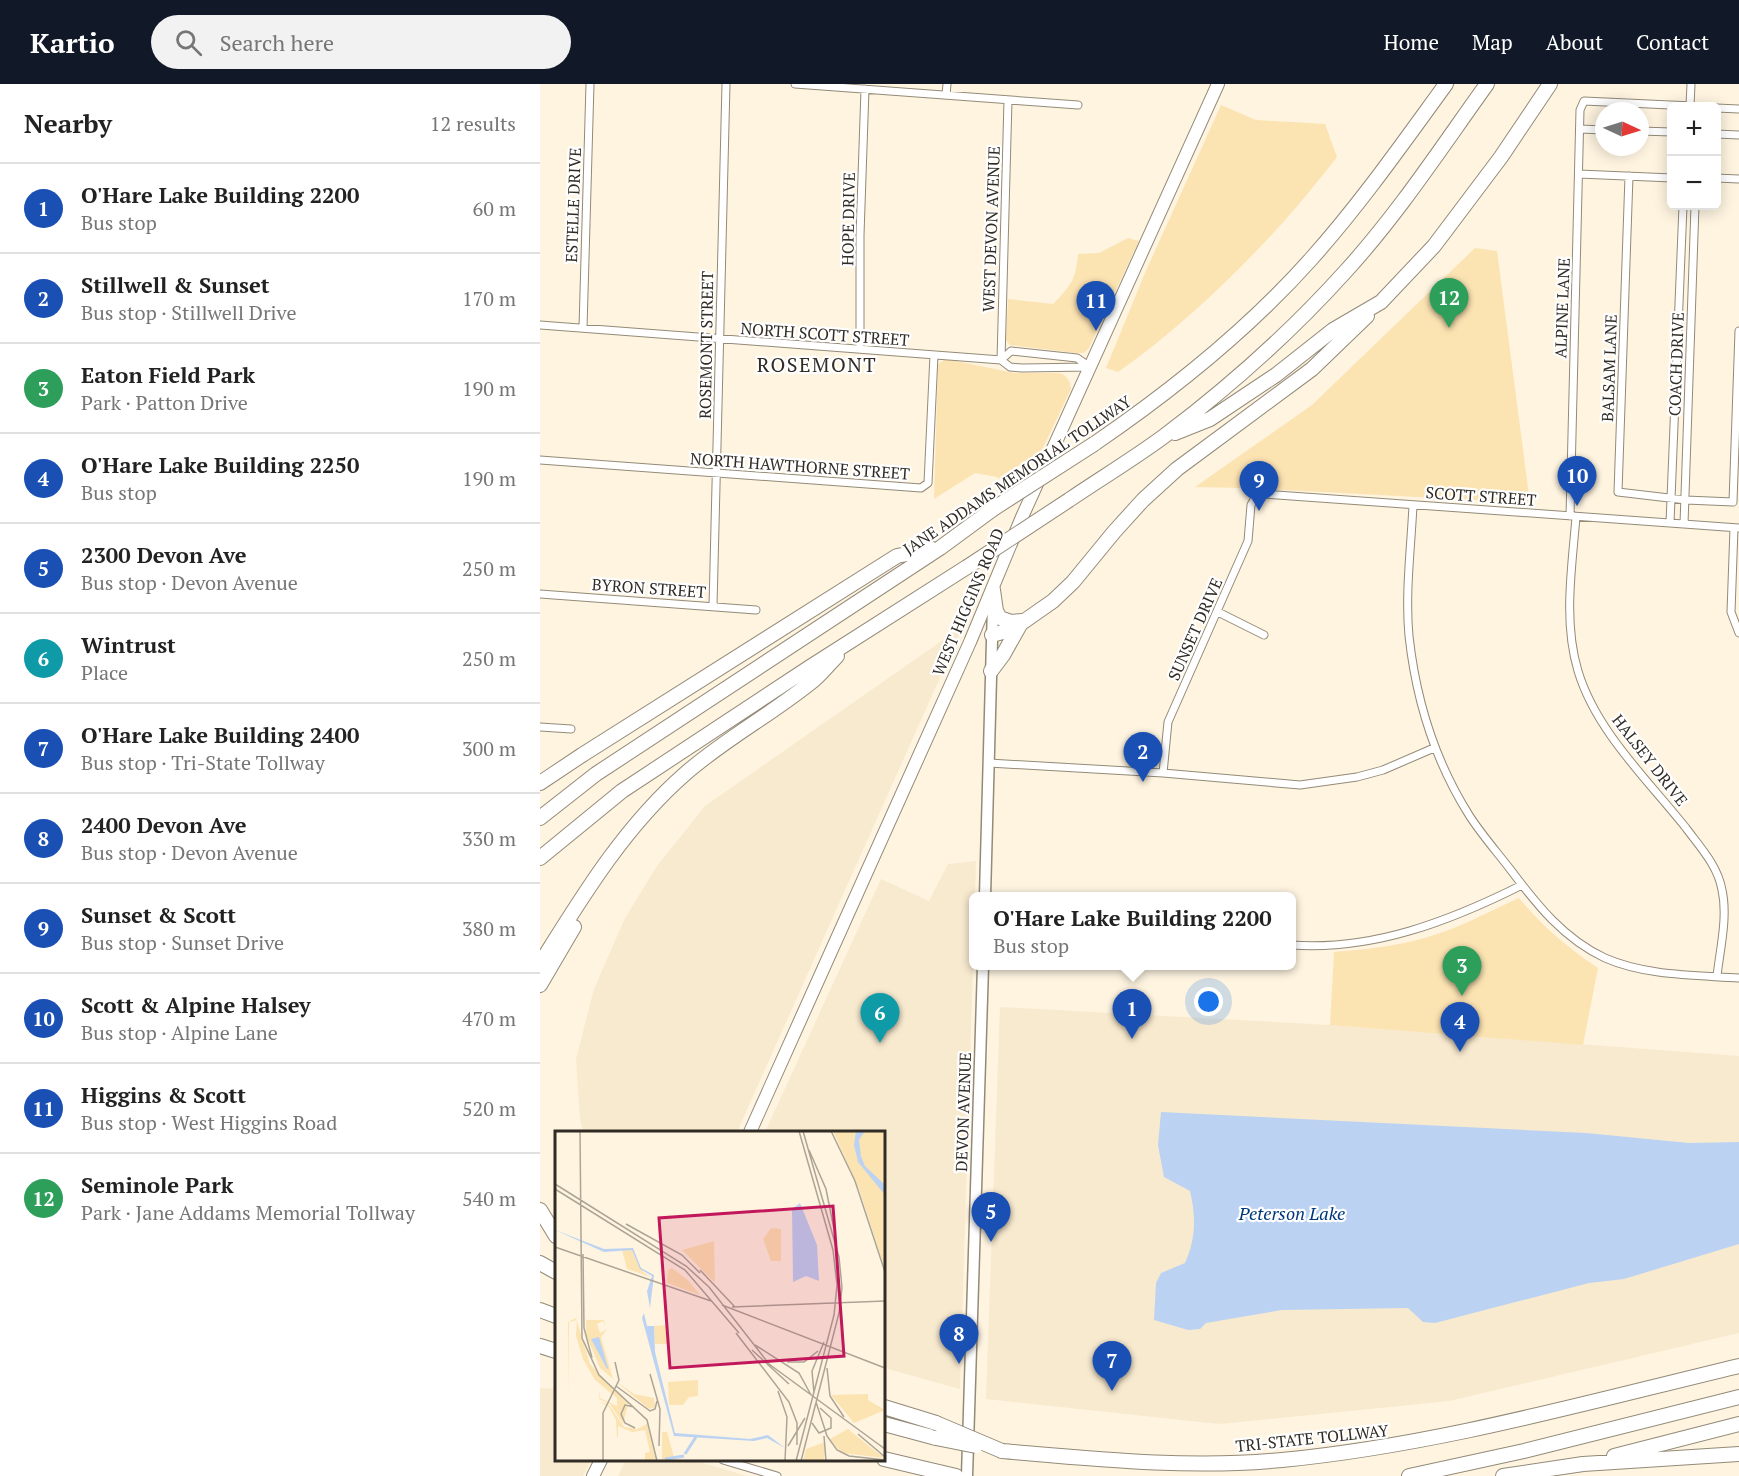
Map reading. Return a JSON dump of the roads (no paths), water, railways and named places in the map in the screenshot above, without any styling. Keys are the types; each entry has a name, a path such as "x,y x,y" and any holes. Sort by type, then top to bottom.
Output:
{"highway":[{"name":"JANE ADDAMS MEMORIAL TOLLWAY","path":"540,818 605,768 940,548 993,509 1094,444 1156,400 1216,351 1275,297 1312,259 1361,200 1446,84"},
{"path":"540,858 622,791 1162,438 1245,371 1345,273 1411,191 1487,84"},
{"path":"992,635 1013,629 1053,601 1073,582 1143,500 1177,469 1312,369 1381,302 1434,246 1501,157 1550,84"},
{"path":"1162,438 1210,419 1276,375 1333,330 1381,302"},
{"path":"540,783 897,556 940,548"},
{"path":"993,590 996,611 1000,618 1011,622 1022,621"},
{"path":"991,671 1022,621"},
{"path":"540,964 601,870 640,819 664,793 710,754 816,678 850,642"},
{"path":"540,985 586,905 601,870"},
{"path":"540,1210 555,1234"},
{"path":"540,1263 555,1271"},
{"path":"540,1310 555,1316"},
{"path":"540,1346 555,1351"},
{"name":"TRI-STATE TOLLWAY","path":"885,1424 936,1438 1002,1451 1150,1463 1233,1463 1282,1460 1393,1446 1739,1366"},
{"path":"1409,1476 1524,1451 1739,1397"},
{"path":"885,1407 936,1423 1002,1451"},
{"path":"1583,1464 1739,1424"},
{"path":"1503,1476 1583,1464 1739,1454"},
{"path":"885,1459 956,1476"}],"main road":[{"name":"WEST HIGGINS ROAD","path":"750,1131 972,638 1022,517 1218,84"},
{"path":"985,892 993,590"},
{"path":"972,638 992,635"},
{"name":"DEVON AVENUE","path":"967,1476 983,970"},
{"path":"593,1476 600,1461"}],"street":[{"name":"ESTELLE DRIVE","path":"583,328 590,84"},
{"name":"ROSEMONT STREET","path":"712,606 726,84"},
{"path":"795,84 1078,105"},
{"path":"946,95 947,84"},
{"path":"1690,102 1691,84"},
{"name":"HOPE DRIVE","path":"860,349 860,235 865,89"},
{"name":"WEST DEVON AVENUE","path":"1001,360 1008,100"},
{"name":"ALPINE LANE","path":"1573,516 1580,110 1584,101 1667,105"},
{"path":"1721,108 1739,109"},
{"path":"1580,129 1595,130"},
{"path":"1649,131 1667,132"},
{"path":"1721,134 1739,135"},
{"path":"1579,174 1667,178"},
{"name":"BALSAM LANE","path":"1629,176 1618,492 1671,499 1733,502 1739,331"},
{"path":"1721,178 1739,179"},
{"name":"COACH DRIVE","path":"1670,523 1683,210"},
{"name":"COACH DRIVE","path":"1684,524 1695,210"},
{"name":"NORTH SCOTT STREET","path":"540,325 1001,360 1010,367 1090,368"},
{"name":"NORTH SCOTT STREET","path":"1001,360 1011,351 1048,354 1077,358 1090,368"},
{"name":"NORTH HAWTHORNE STREET","path":"540,460 921,488 928,483 934,355"},
{"name":"SCOTT STREET","path":"1256,496 1264,494 1736,528"},
{"name":"SUNSET DRIVE","path":"1162,773 1168,722 1248,541 1251,505 1256,496"},
{"path":"1413,505 1409,635 1423,712 1434,748 1469,816 1554,923 1578,944 1607,959 1647,971 1739,978"},
{"name":"HALSEY DRIVE","path":"1573,516 1570,630 1578,671 1597,715 1712,862 1723,898 1717,976"},
{"path":"1736,528 1731,612 1739,633"},
{"name":"BYRON STREET","path":"540,594 756,610"},
{"path":"1218,612 1264,635"},
{"path":"540,727 571,729"},
{"path":"989,763 1162,773 1300,785 1357,777 1383,770 1434,748"},
{"path":"1296,945 1351,943 1399,934 1442,922 1522,885"},
{"path":"726,1461 777,1476"}],"water":[{"name":"Peterson Lake","path":"1161,1112 1586,1133 1689,1143 1739,1142 1739,1244 1624,1279 1589,1283 1435,1323 1423,1322 1408,1308 1282,1310 1206,1323 1200,1329 1188,1330 1154,1320 1156,1283 1161,1273 1185,1263 1194,1227 1190,1191 1164,1177 1158,1145"}],"place":[{"name":"Seminole Park","path":"1449,328"},
{"name":"Higgins & Scott","path":"1096,331"},
{"name":"Scott & Alpine Halsey","path":"1577,506"},
{"name":"Sunset & Scott","path":"1259,511"},
{"name":"Stillwell & Sunset","path":"1143,782"},
{"name":"Eaton Field Park","path":"1462,996"},
{"name":"O'Hare Lake Building 2200","path":"1132,1039"},
{"name":"Wintrust","path":"880,1043"},
{"name":"O'Hare Lake Building 2250","path":"1460,1052"},
{"name":"2300 Devon Ave","path":"991,1242"},
{"name":"2400 Devon Ave","path":"959,1364"},
{"name":"O'Hare Lake Building 2400","path":"1112,1391"}],"district":[{"name":"ROSEMONT","path":"817,365"}]}
